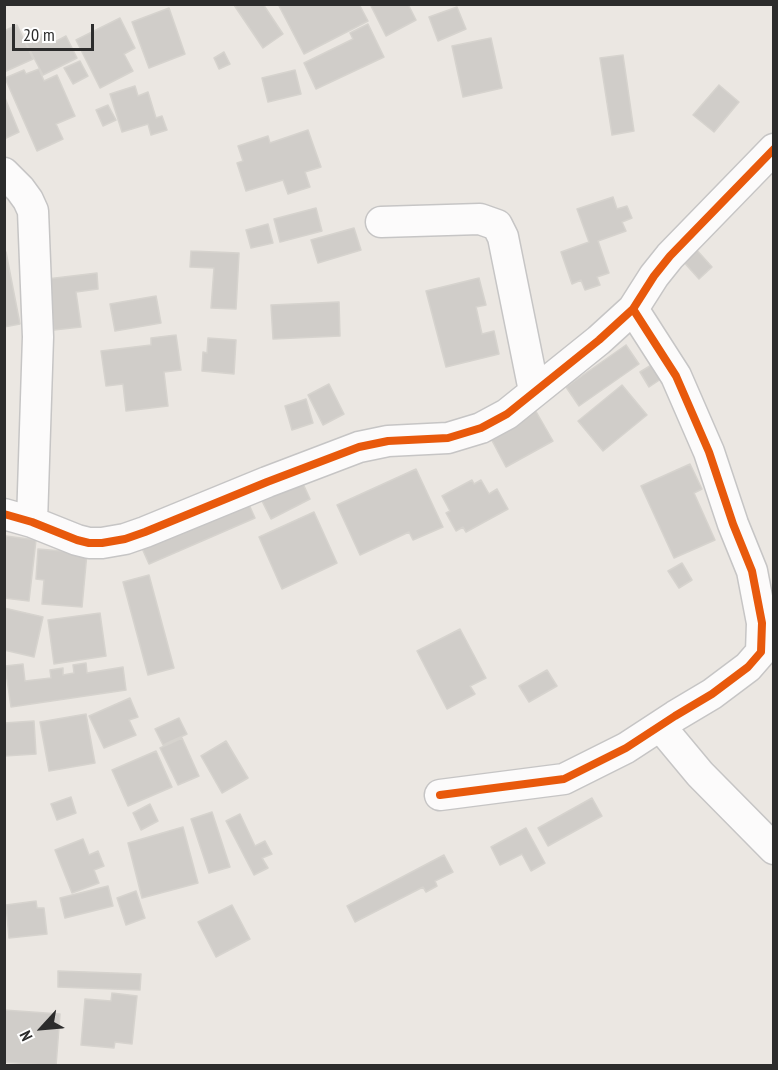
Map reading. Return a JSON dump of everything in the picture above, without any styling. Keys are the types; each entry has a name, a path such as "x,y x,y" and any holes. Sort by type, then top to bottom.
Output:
{"street":[{"path":"4,173 20,189 33,211 38,337 18,518 77,540 102,543 125,539 145,532 359,447 388,441 448,438 481,428 507,414 599,340 633,309 670,256 774,149"},
{"path":"381,222 480,219 496,225 505,248 534,391"},
{"path":"440,795 564,778 627,748 712,694 748,667 761,652 762,624 752,571 733,524 709,452 676,376 633,309"},
{"path":"660,726 700,774 774,849"}],"building":[{"path":"235,4 263,4 283,34 263,48"},
{"path":"278,4 359,4 368,21 304,54"},
{"path":"370,4 408,4 416,20 386,36"},
{"path":"457,7 466,29 438,41 429,17"},
{"path":"169,8 185,54 149,68 132,22"},
{"path":"120,18 135,48 124,54 133,71 100,88 76,40"},
{"path":"368,24 384,57 316,89 304,63 353,39 350,33"},
{"path":"17,25 33,59 4,72 4,31"},
{"path":"45,33 51,44 66,36 77,58 43,75 26,43"},
{"path":"491,38 502,88 463,97 452,46"},
{"path":"224,52 230,64 219,69 214,58"},
{"path":"623,55 634,131 612,135 600,58"},
{"path":"80,61 88,76 73,84 64,68"},
{"path":"39,69 44,81 57,75 75,116 56,124 63,139 37,151 5,78 24,70 26,74"},
{"path":"295,70 301,94 268,102 262,78"},
{"path":"719,85 739,102 714,132 693,115"},
{"path":"135,86 138,96 148,92 156,118 162,116 167,130 151,135 148,124 122,132 110,94"},
{"path":"4,98 19,132 4,139"},
{"path":"108,105 116,120 103,126 96,110"},
{"path":"308,130 321,167 305,172 310,187 288,194 283,180 246,191 237,163 243,161 238,146 268,136 270,143"},
{"path":"613,197 617,209 627,206 632,218 622,222 626,231 598,241 609,273 597,277 600,285 585,290 581,280 572,284 561,252 589,242 577,209"},
{"path":"316,208 322,231 280,242 274,219"},
{"path":"268,224 273,243 251,248 246,230"},
{"path":"354,228 361,250 318,263 311,240"},
{"path":"694,247 712,267 699,279 681,259"},
{"path":"191,251 239,253 236,309 211,308 214,268 190,267"},
{"path":"4,252 6,252 20,324 4,327"},
{"path":"97,273 98,289 76,292 81,327 54,330 47,279"},
{"path":"479,278 486,305 476,307 482,334 494,331 499,354 446,367 426,291"},
{"path":"156,296 161,323 115,331 110,304"},
{"path":"339,302 340,336 273,339 271,305"},
{"path":"176,335 181,370 164,372 168,406 126,411 123,384 106,386 101,351 151,345 151,338"},
{"path":"208,338 236,340 234,374 202,371 203,352 207,353"},
{"path":"626,345 639,364 579,406 566,387"},
{"path":"653,364 661,379 649,387 640,372"},
{"path":"329,384 344,414 323,425 308,395"},
{"path":"622,385 647,415 603,451 578,421"},
{"path":"306,399 313,423 292,430 285,406"},
{"path":"534,408 553,441 506,467 488,433"},
{"path":"690,464 702,489 694,493 715,540 674,558 641,486"},
{"path":"416,469 443,527 413,540 409,532 360,555 337,505"},
{"path":"300,477 310,499 271,519 260,497"},
{"path":"472,480 474,484 481,480 489,494 497,489 508,509 466,532 463,527 456,531 446,513 450,511 442,496"},
{"path":"247,500 255,518 149,564 141,546"},
{"path":"314,512 337,563 282,589 259,537"},
{"path":"6,536 36,540 29,601 4,598"},
{"path":"38,549 87,553 82,607 42,604 44,580 36,579"},
{"path":"682,563 692,580 679,588 668,571"},
{"path":"149,575 174,668 148,675 123,582"},
{"path":"4,608 43,617 34,657 4,650"},
{"path":"100,613 106,656 54,664 48,620"},
{"path":"460,629 486,678 470,686 475,694 447,709 417,651"},
{"path":"86,663 87,673 123,667 126,690 11,707 5,666 23,664 25,681 51,678 50,670 63,668 63,675 74,673 73,665"},
{"path":"547,670 557,686 529,702 519,686"},
{"path":"130,698 138,717 129,720 136,735 104,748 89,716"},
{"path":"86,714 95,763 49,771 40,722"},
{"path":"179,718 187,734 163,745 155,729"},
{"path":"34,721 36,754 4,756 4,723"},
{"path":"182,738 199,776 178,785 160,748"},
{"path":"226,741 248,778 222,793 201,756"},
{"path":"156,751 172,787 128,806 112,770"},
{"path":"71,797 76,813 57,820 51,804"},
{"path":"592,798 602,816 548,846 538,828"},
{"path":"150,804 158,821 141,830 133,813"},
{"path":"212,812 230,867 209,873 191,819"},
{"path":"240,814 255,846 265,841 272,854 262,858 268,868 254,875 226,821"},
{"path":"183,827 198,883 142,898 128,843"},
{"path":"526,828 545,863 531,871 522,854 500,865 491,847"},
{"path":"83,839 89,855 98,851 104,866 94,870 99,883 72,893 55,850"},
{"path":"444,855 453,872 435,881 437,886 426,892 423,887 355,922 347,906"},
{"path":"108,886 113,906 65,918 60,898"},
{"path":"136,891 145,918 126,925 117,898"},
{"path":"36,901 37,908 44,908 47,934 9,938 6,905"},
{"path":"232,905 250,939 216,957 198,922"},
{"path":"58,971 141,974 140,990 58,987"},
{"path":"112,993 137,996 132,1044 115,1042 114,1048 81,1045 85,999 111,1001"},
{"path":"4,1010 60,1014 56,1066 4,1062"}],"cycle path":[{"path":"4,514 89,543 125,539 359,447 388,441 448,438 481,428 507,414 599,340 633,309 670,256 774,149"},
{"path":"440,795 564,779 626,748 712,694 748,667 761,652 762,623 752,571 733,524 709,452 676,376 633,309"}]}
